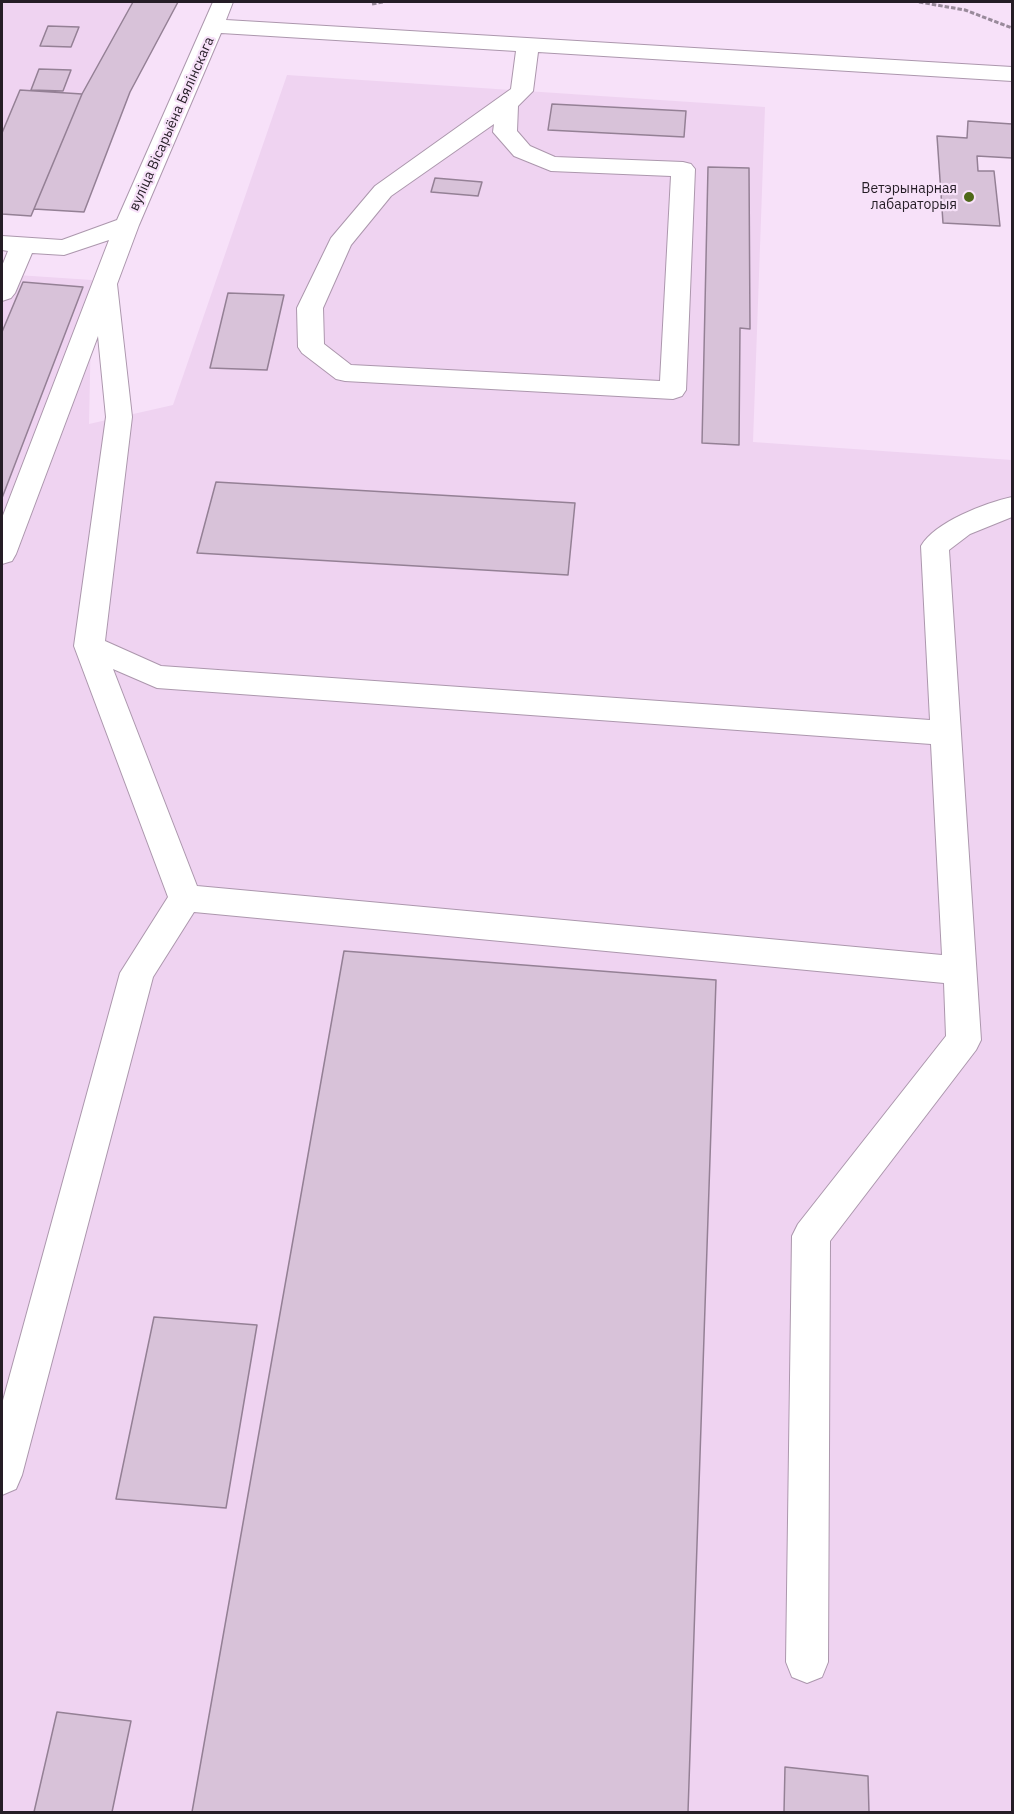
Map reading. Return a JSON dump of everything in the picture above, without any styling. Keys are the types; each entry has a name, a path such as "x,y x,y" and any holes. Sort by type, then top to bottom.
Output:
{"street":[{"name":"вуліца Вісарыёна Бялінскага","path":"12,244 64,248 128,225 224,2"},
{"path":"214,26 1012,74"},
{"path":"507,104 505,132 522,151 551,164 683,169 673,390 345,373 311,347 310,308 340,243 383,191 522,91 528,45"},
{"path":"2,554 128,225"},
{"path":"2,293 12,244"},
{"path":"105,285 119,417 89,646 185,898"},
{"path":"807,1662 811,1236 964,1040 935,546 960,527 1012,506"},
{"path":"89,646 157,678 946,733"},
{"path":"185,898 960,971"},
{"path":"2,1475 137,973 185,898"}],"path":[{"path":"919,2 965,10 1012,28"}],"shaded area":[{"path":"2,2 133,2 82,94 31,216 2,214"},
{"path":"287,75 765,107 753,442 1012,460 1012,1812 2,1812 2,274 92,280 89,424 173,405"}],"building":[{"path":"133,2 178,2 130,92 84,212 34,209 82,94"},
{"path":"48,26 79,27 71,47 40,46"},
{"path":"39,69 71,70 63,91 31,90"},
{"path":"20,90 82,94 31,216 2,214 2,133"},
{"path":"552,104 686,111 684,137 548,130"},
{"name":"Ветэрынарная лабараторыя","path":"968,121 1012,124 1012,158 977,156 978,171 994,171 1000,226 943,223 937,136 967,138"},
{"path":"708,167 749,168 750,329 740,328 739,445 702,443"},
{"path":"435,178 482,182 478,196 431,192"},
{"path":"23,282 83,287 2,498 2,332"},
{"path":"228,293 284,295 267,370 210,368"},
{"path":"216,482 575,503 568,575 197,553"},
{"path":"344,951 716,980 688,1812 192,1812"},
{"path":"154,1317 257,1325 226,1508 116,1499"},
{"path":"57,1712 131,1721 112,1812 34,1812"},
{"path":"785,1767 868,1776 869,1812 784,1812"}],"place":[{"name":"Ветэрынарная лабараторыя","path":"969,197"}]}
